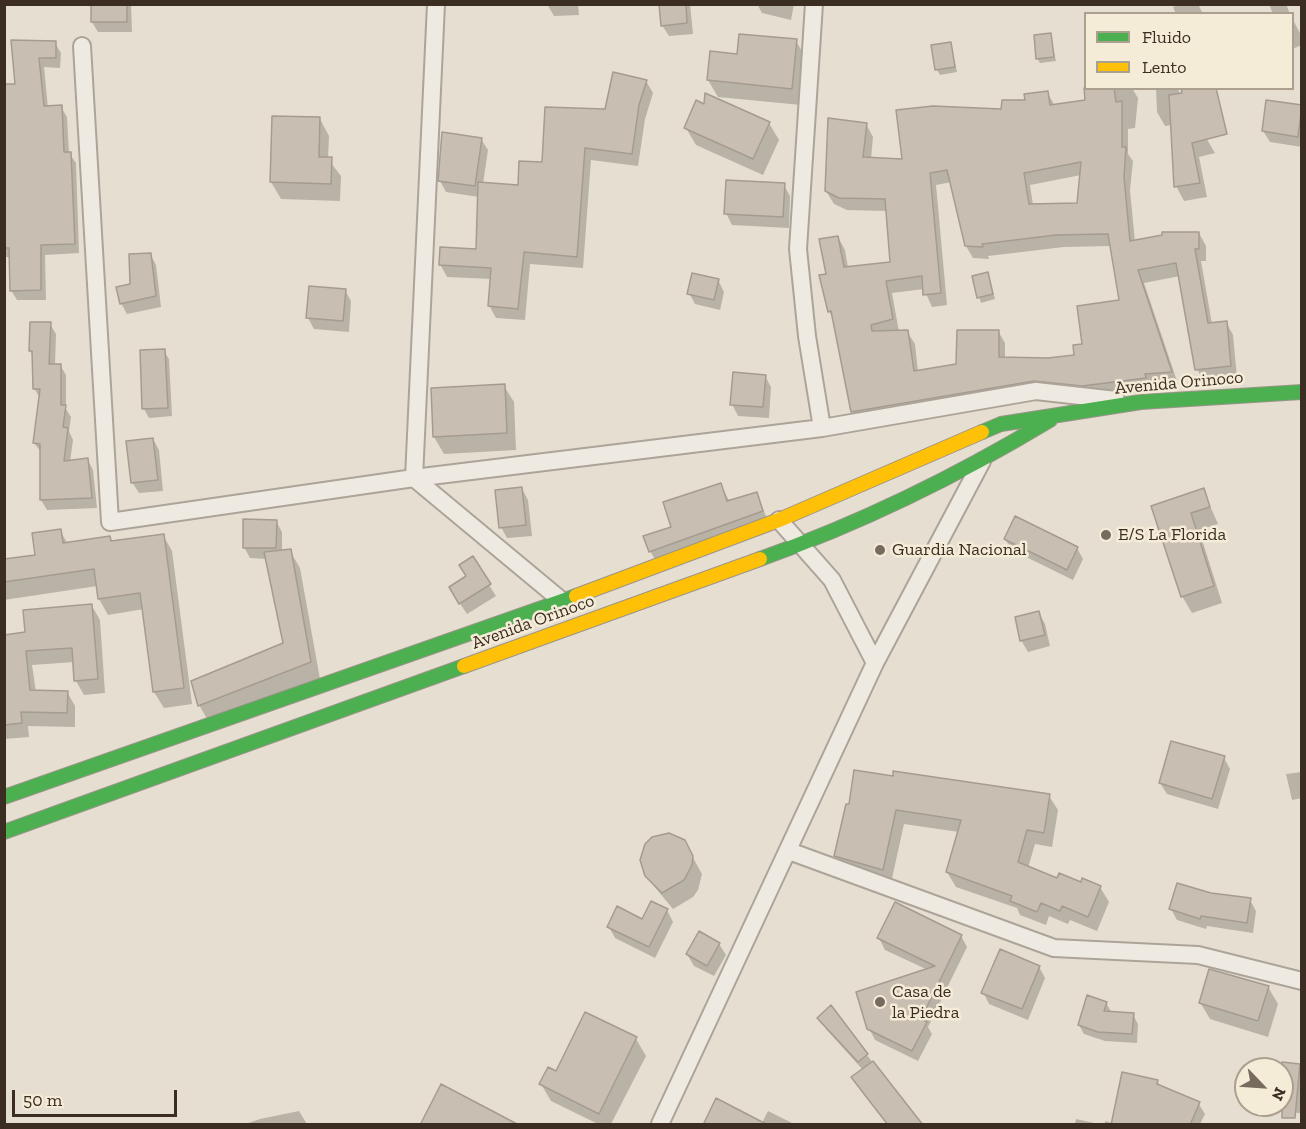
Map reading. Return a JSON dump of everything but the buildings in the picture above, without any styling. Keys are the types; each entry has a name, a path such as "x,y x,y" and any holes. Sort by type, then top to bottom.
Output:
{"street":[{"path":"414,478 436,4"},
{"path":"814,4 798,249 807,336 822,428"},
{"path":"82,46 110,522 414,478 822,428 1036,391 1141,402"},
{"name":"Avenida Orinoco","path":"4,797 562,601 779,520 1001,424 1141,402 1302,392"},
{"name":"Avenida Orinoco","path":"4,831 803,544 981,462 1061,414"},
{"path":"660,1125 875,663 1001,424"},
{"path":"414,478 562,601"},
{"path":"779,520 803,544 832,580 875,663"},
{"path":"789,851 1054,948 1198,955 1302,981"}],"traffic: fast":[{"path":"982,432 1001,424 1141,402 1302,392"},
{"path":"760,559 835,530 909,497 981,460 1050,420"},
{"path":"4,797 576,596"},
{"path":"4,832 464,666"}],"traffic: slow":[{"path":"576,596 779,520 982,432"},
{"path":"464,666 760,559"}],"place":[{"name":"E/S La Florida","path":"1106,535"},
{"name":"Guardia Nacional","path":"880,550"},
{"name":"Casa de la Piedra","path":"880,1002"}]}
